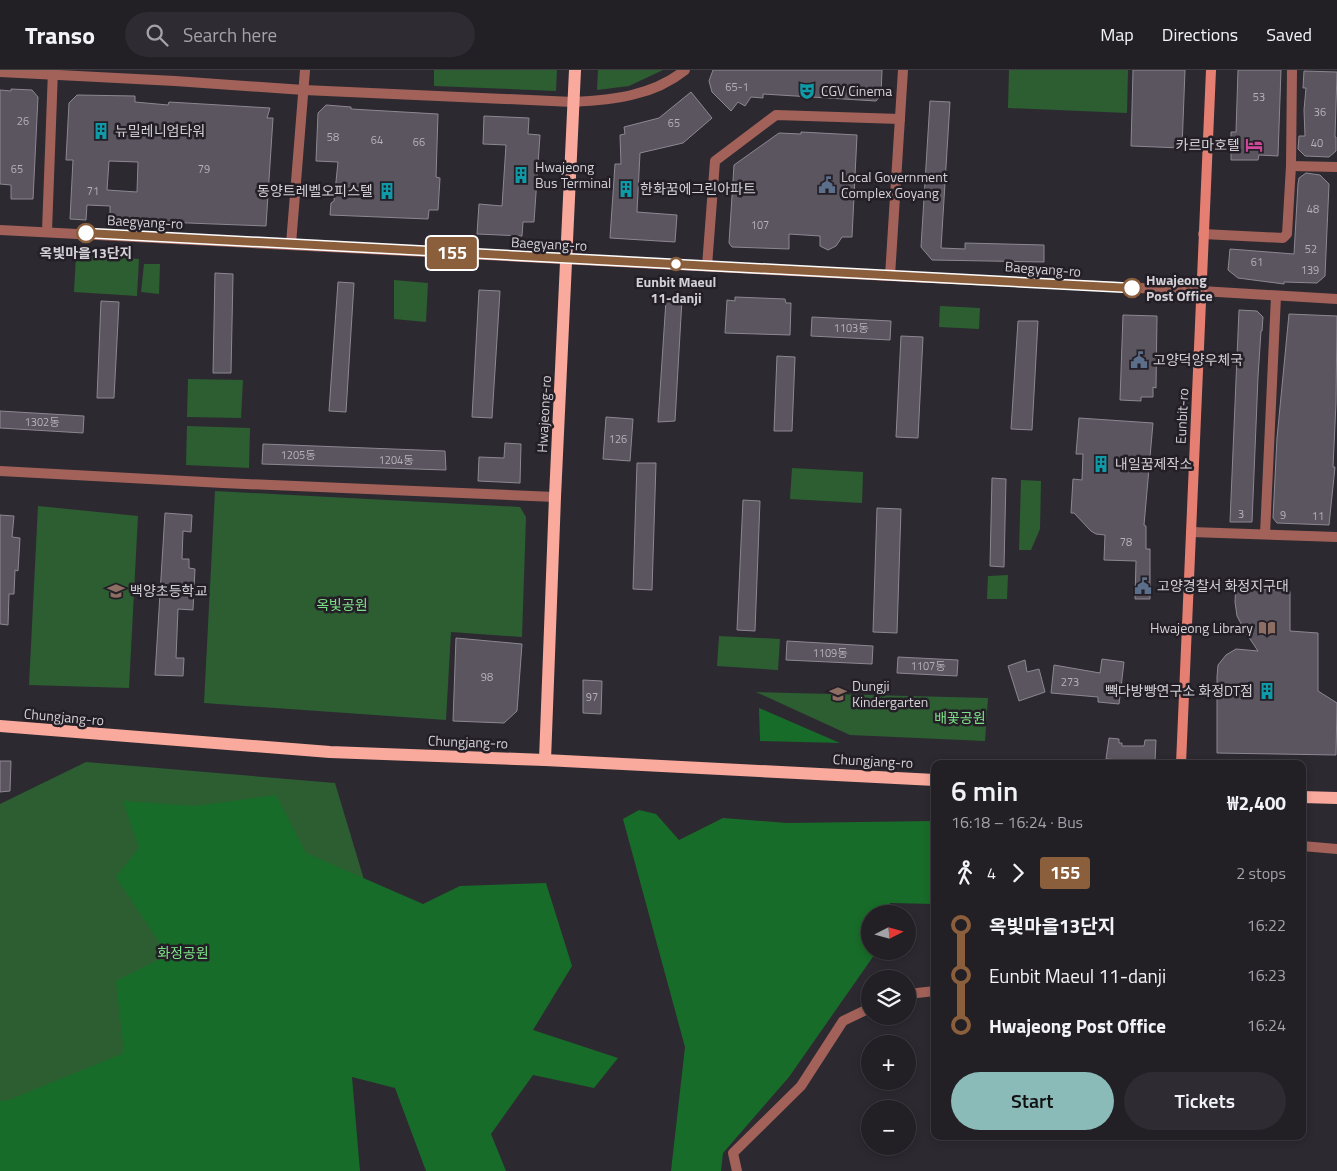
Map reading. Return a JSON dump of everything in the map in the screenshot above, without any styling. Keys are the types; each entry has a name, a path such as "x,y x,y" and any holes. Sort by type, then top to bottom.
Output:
{"main road":[{"name":"Hwajeong-ro","path":"545,760 575,70"},
{"name":"Eunbit-ro","path":"1182,760 1190,532 1211,70"},
{"name":"Chungjang-ro","path":"0,726 330,752 545,760 931,780"},
{"path":"1306,797 1337,798"}],"street":[{"path":"291,244 305,70"},
{"path":"0,72 53,72 304,90 573,102 632,96 652,88 685,70"},
{"path":"890,276 903,70"},
{"path":"1203,234 1283,238 1287,234 1291,166 1292,70"},
{"path":"47,231 53,72"},
{"path":"707,266 715,161 776,115 900,119"},
{"path":"1291,166 1337,167"},
{"name":"Baegyang-ro","path":"0,230 890,276 1201,290 1337,299"},
{"path":"1265,534 1276,296"},
{"path":"0,471 223,483 555,497"},
{"path":"1190,532 1337,537"},
{"path":"1306,846 1337,849"},
{"path":"916,993 931,991"},
{"path":"737,1171 733,1153 801,1086 842,1021 861,1012"}],"green space":[{"path":"434,70 557,70 556,91 434,86"},
{"path":"598,70 663,70 629,86 597,90"},
{"path":"1009,70 1128,70 1127,113 1008,108"},
{"path":"76,255 139,259 137,296 74,292"},
{"path":"144,264 160,264 159,294 141,292"},
{"path":"394,280 428,283 426,322 394,319"},
{"path":"940,306 980,308 979,329 939,327"},
{"path":"188,379 243,380 241,418 187,417"},
{"path":"187,426 250,428 249,468 186,465"},
{"path":"792,468 863,472 862,503 790,499"},
{"path":"1021,480 1041,481 1040,529 1031,550 1019,550"},
{"name":"옥빛공원","path":"215,491 520,507 526,517 522,637 451,632 446,720 204,703"},
{"path":"38,506 138,516 129,688 29,685"},
{"path":"1008,575 1007,599 987,599 988,576"},
{"path":"719,636 780,639 778,670 717,666"},
{"name":"배꽃공원","path":"756,692 988,698 985,741 850,735"},
{"path":"759,708 840,743 760,741"},
{"name":"화정공원","path":"86,762 335,783 383,943 0,1171 0,804"},
{"name":"화정공원","path":"276,795 306,853 423,904 460,886 546,883 572,966 533,1030 618,1058 594,1088 533,1075 491,1134 506,1171 426,1171 395,1088 352,1077 360,1171 0,1171 0,1101 9,1100 124,1053 116,981 168,955 116,877 139,848 123,801 196,806"},
{"path":"639,810 656,814 679,840 723,818 787,823 931,821 931,904 890,903 890,905 861,905 861,960 871,960 864,970 861,970 861,974 789,1077 723,1153 721,1171 671,1171 685,1047 623,819"}],"building":[{"path":"713,70 882,70 881,95 876,101 763,94 763,98 751,97 745,106 738,102 731,111 712,92 709,81"},
{"path":"1133,70 1185,70 1182,148 1131,146"},
{"path":"1238,70 1281,70 1278,156 1259,155 1258,160 1231,160 1231,132 1236,132"},
{"path":"1304,71 1337,72 1336,151 1329,157 1305,156 1298,149 1299,136 1305,136 1304,110 1306,88 1303,88"},
{"path":"11,89 32,90 38,97 33,199 11,199 11,185 0,184 0,90 11,91"},
{"path":"691,92 712,118 683,143 640,153 637,212 677,215 675,242 610,238 615,164 621,164 620,135 625,134 624,127 659,118"},
{"path":"77,95 135,96 135,102 168,105 169,102 270,108 267,118 273,118 266,226 136,221 110,218 110,206 87,205 86,220 70,219 73,160 66,160 69,103","holes":["109,161 138,162 137,192 107,190"]},
{"path":"930,101 950,102 941,248 965,249 965,243 1044,245 1044,262 932,260 921,247"},
{"path":"326,105 351,107 351,109 438,114 436,177 440,178 438,210 429,210 428,219 330,215 331,203 334,201 338,162 316,161 318,113"},
{"name":"Hwajeong Bus Terminal","path":"484,116 529,118 528,134 540,135 534,222 523,222 522,236 477,234 479,204 502,206 506,145 483,144"},
{"path":"801,132 857,135 852,237 842,237 836,246 828,250 820,246 820,236 789,234 789,249 732,247 729,243 734,165 779,133 801,134"},
{"path":"1306,173 1320,175 1329,184 1325,276 1317,283 1284,282 1284,284 1238,278 1228,270 1230,249 1294,254 1298,184 1299,178"},
{"path":"215,273 233,274 231,373 213,373"},
{"path":"338,282 354,283 346,412 329,411"},
{"path":"479,290 500,291 492,418 472,417"},
{"path":"735,297 785,299 786,303 791,303 790,335 725,333 727,300 735,301"},
{"path":"682,299 675,421 658,422 666,300"},
{"path":"101,301 119,302 114,398 97,398"},
{"path":"1239,310 1257,311 1263,317 1258,377 1252,522 1230,522"},
{"path":"1289,314 1337,316 1333,467 1335,467 1329,525 1277,523 1273,518 1277,438"},
{"name":"고양덕양우체국","path":"1123,315 1157,316 1156,388 1153,387 1153,397 1141,397 1141,401 1120,400"},
{"path":"812,317 891,321 890,340 811,336"},
{"path":"1018,321 1038,321 1032,430 1011,429"},
{"path":"901,336 923,337 918,438 896,437"},
{"path":"777,356 795,357 792,431 774,431"},
{"path":"0,411 84,416 83,433 0,428"},
{"path":"606,417 633,419 630,461 603,459"},
{"name":"내일꿈제작소","path":"1079,418 1153,423 1144,525 1146,526 1146,549 1150,549 1150,599 1135,599 1136,561 1104,560 1105,535 1096,534 1091,531 1074,513 1071,513 1073,479 1082,480 1083,454 1076,454"},
{"path":"505,443 521,444 520,483 478,481 479,457 504,458"},
{"path":"263,444 445,451 446,470 262,464"},
{"path":"637,463 656,463 652,590 633,589"},
{"path":"992,478 1006,479 1004,567 990,566"},
{"path":"743,500 760,501 755,631 737,630"},
{"path":"877,508 901,509 897,633 873,632"},
{"path":"165,513 192,515 191,532 183,531 182,559 189,559 189,568 195,569 193,610 178,609 176,658 184,658 183,676 155,675"},
{"path":"0,515 14,516 12,537 20,538 18,571 15,570 14,594 9,594 8,625 0,624"},
{"name":"빽다방빵연구소 화정DT점","path":"1236,583 1258,583 1258,589 1276,590 1278,587 1287,586 1290,592 1290,631 1318,633 1318,691 1337,703 1336,755 1217,753 1218,665 1226,655 1236,649 1258,651 1237,616 1235,602"},
{"path":"456,638 522,644 517,711 504,723 453,721"},
{"path":"787,641 873,646 872,664 786,660"},
{"path":"898,657 958,660 957,676 897,673"},
{"path":"1102,659 1124,662 1119,704 1098,702 1098,697 1051,693 1054,665 1100,673"},
{"path":"1025,660 1027,672 1039,669 1045,692 1019,701 1008,666"},
{"path":"583,680 602,681 601,714 583,713"},
{"path":"1109,738 1119,739 1119,743 1122,743 1122,746 1144,746 1145,740 1156,740 1155,760 1106,759"},
{"path":"0,761 11,761 10,791 0,792"}],"bus line":[{"name":"155","path":"86,233 1132,288"}],"place":[{"name":"CGV Cinema","path":"807,91"},
{"name":"뉴밀레니엄타워","path":"101,131"},
{"name":"카르마호텔","path":"1254,145"},
{"name":"Hwajeong Bus Terminal","path":"521,175"},
{"name":"Local Government Complex Goyang","path":"827,185"},
{"name":"한화꿈에그린아파트","path":"626,189"},
{"name":"동양트레벨오피스텔","path":"387,191"},
{"name":"옥빛마을13단지","path":"86,233"},
{"name":"Eunbit Maeul 11-danji","path":"676,264"},
{"name":"Hwajeong Post Office","path":"1132,288"},
{"name":"고양덕양우체국","path":"1139,360"},
{"name":"내일꿈제작소","path":"1101,464"},
{"name":"고양경찰서 화정지구대","path":"1143,586"},
{"name":"백양초등학교","path":"116,591"},
{"name":"Hwajeong Library","path":"1267,628"},
{"name":"빽다방빵연구소 화정DT점","path":"1267,691"},
{"name":"Dungji Kindergarten","path":"838,694"}]}
